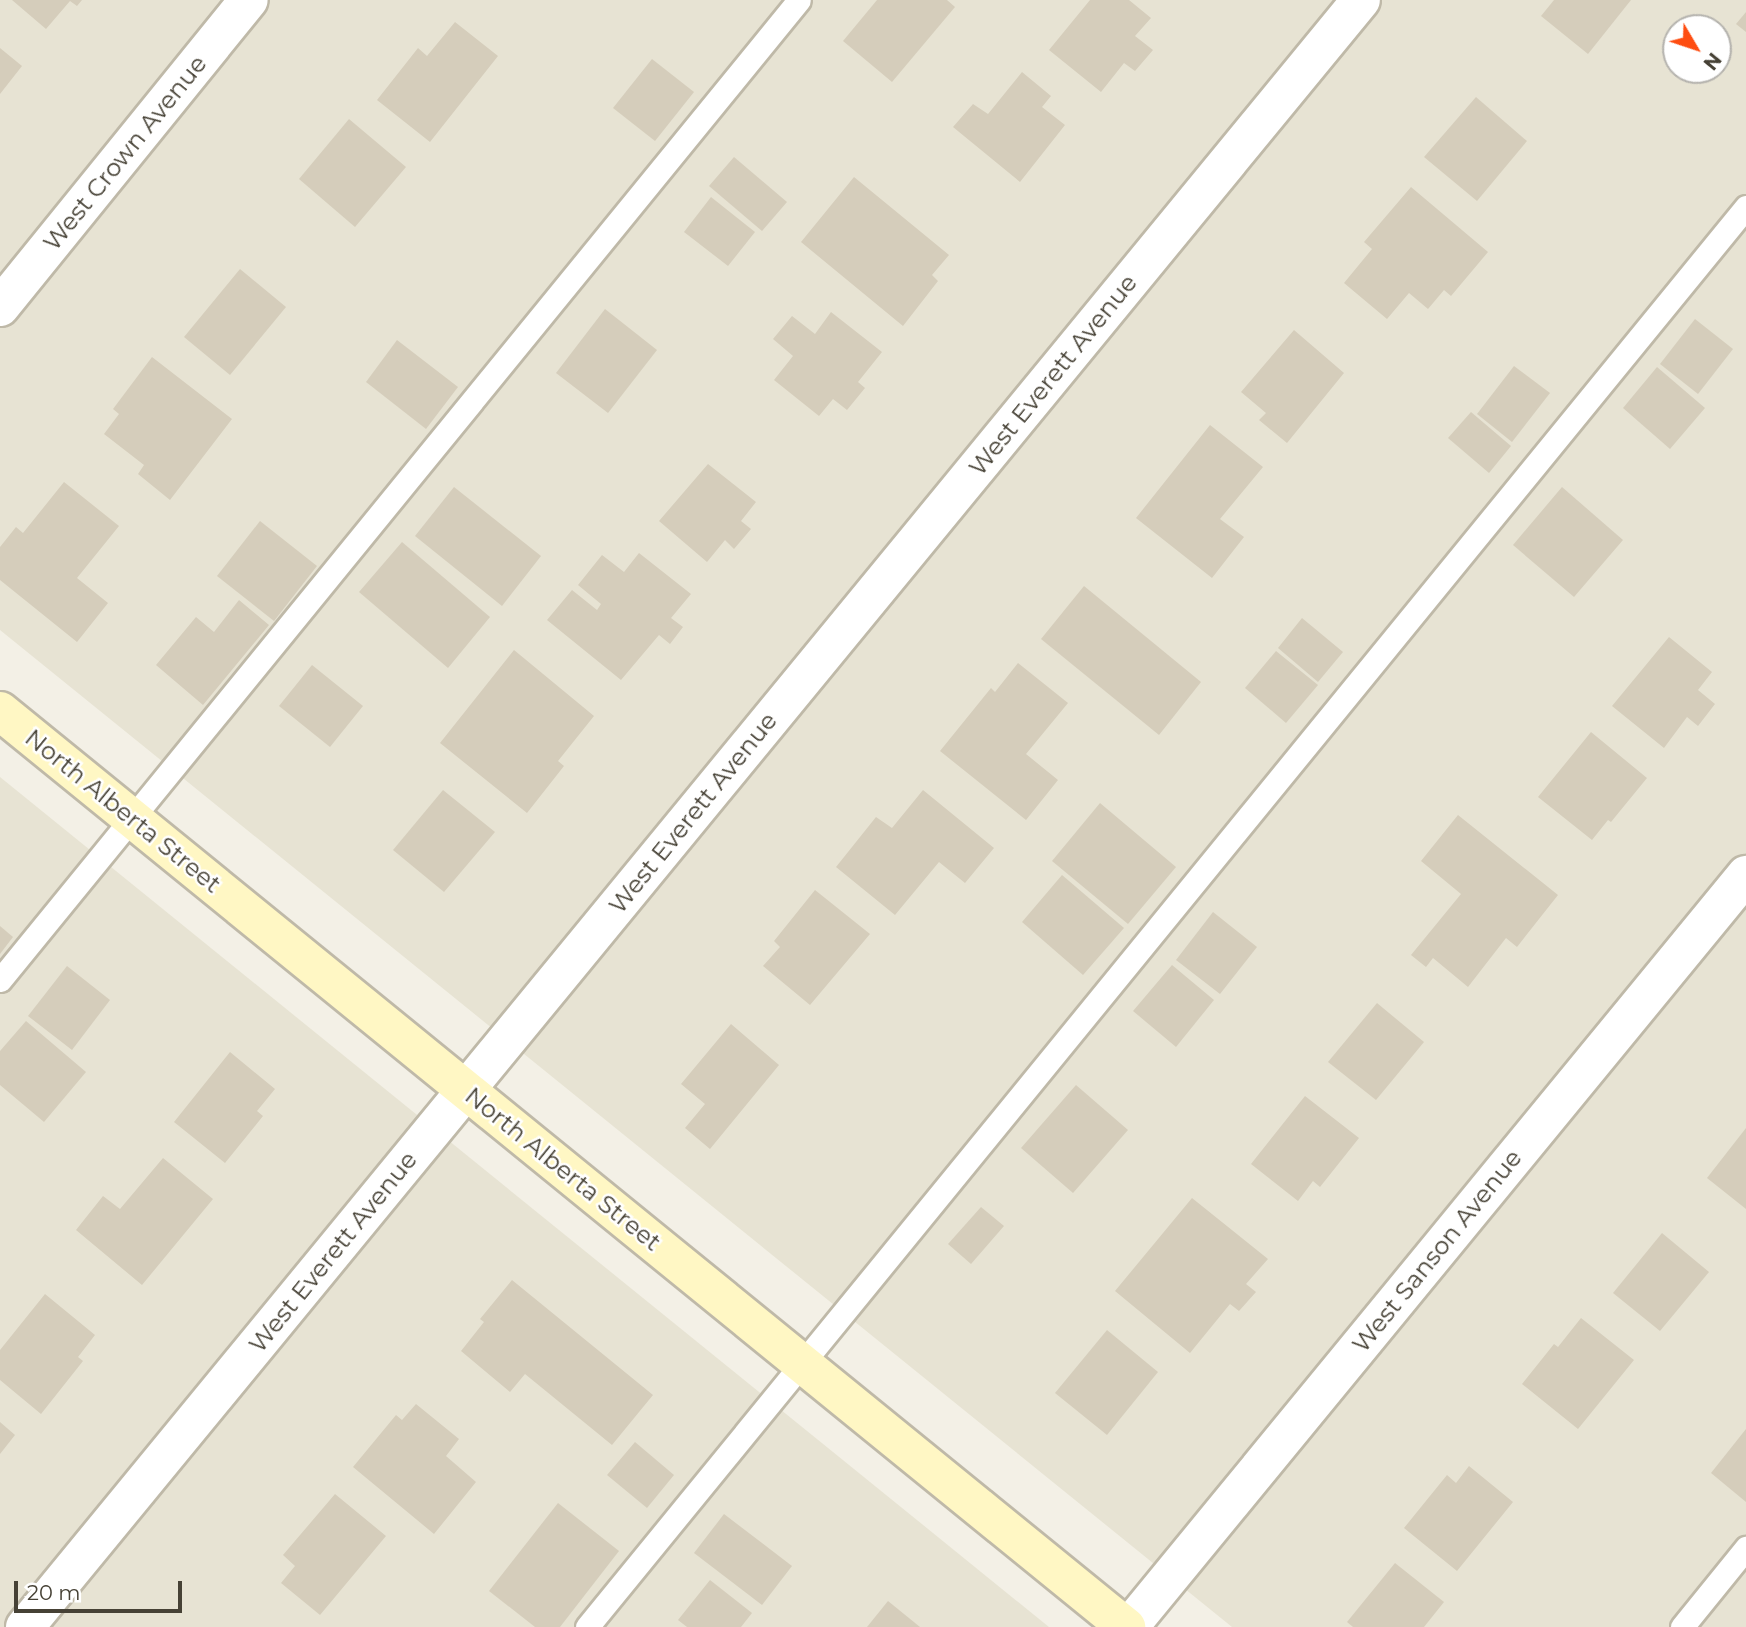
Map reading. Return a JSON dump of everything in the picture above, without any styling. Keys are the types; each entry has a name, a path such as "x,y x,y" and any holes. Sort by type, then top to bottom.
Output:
{"main road":[{"name":"North Alberta Street","path":"0,711 1128,1627"}],"street":[{"name":"West Crown Avenue","path":"0,307 249,0"},
{"name":"West Everett Avenue","path":"24,1627 1361,0"},
{"name":"West Sanson Avenue","path":"1128,1627 1746,875"}],"lane":[{"path":"0,980 799,0"},
{"path":"587,1627 1746,206"},
{"path":"1682,1627 1746,1548"}],"shaded area":[{"path":"0,0 1746,0 1746,1627 1232,1627 0,630"},
{"path":"0,777 1049,1627 0,1627"}],"building":[{"path":"12,0 82,0 77,6 70,1 46,29"},
{"path":"877,0 947,0 955,7 892,82 843,41"},
{"path":"1090,0 1129,0 1151,18 1135,36 1153,50 1135,71 1124,63 1101,92 1049,50"},
{"path":"1554,0 1631,0 1588,54 1541,16"},
{"path":"1746,12 1746,32 1736,24"},
{"path":"455,22 498,56 430,142 377,100 418,48 427,56"},
{"path":"0,48 22,66 0,94"},
{"path":"652,59 694,92 655,141 613,108"},
{"path":"1022,72 1051,96 1042,107 1065,125 1020,182 953,127 973,104 988,114"},
{"path":"1476,97 1527,141 1477,201 1424,157"},
{"path":"349,119 406,167 355,227 299,179"},
{"path":"734,157 787,202 762,231 709,186"},
{"path":"854,177 949,255 932,275 938,281 903,326 801,242"},
{"path":"1411,187 1488,252 1451,296 1444,290 1428,309 1409,293 1387,319 1344,283 1372,249 1364,242"},
{"path":"711,197 755,232 728,266 684,232"},
{"path":"240,269 286,307 230,375 184,337"},
{"path":"605,309 657,350 608,413 556,373"},
{"path":"831,312 882,352 858,382 865,388 847,410 833,399 819,416 774,380 793,356 773,339 792,316 815,334"},
{"path":"1695,319 1733,349 1698,394 1660,364"},
{"path":"1294,330 1344,373 1287,443 1259,420 1266,413 1241,392"},
{"path":"397,340 458,387 426,429 366,382"},
{"path":"152,357 232,419 170,500 138,474 144,465 104,434 119,414 113,409"},
{"path":"1514,366 1550,393 1512,442 1477,414"},
{"path":"1657,367 1705,408 1670,449 1623,408"},
{"path":"1471,412 1511,446 1489,473 1448,438"},
{"path":"1210,425 1263,467 1220,519 1244,537 1212,578 1136,518"},
{"path":"708,464 756,502 741,521 751,529 734,549 725,540 707,562 659,521"},
{"path":"64,482 119,526 77,578 108,603 77,642 0,580 0,547 16,527 23,533"},
{"path":"454,487 541,556 502,606 415,536"},
{"path":"1562,487 1623,540 1574,597 1513,545"},
{"path":"260,521 317,566 274,621 217,576"},
{"path":"402,542 490,617 448,668 359,592"},
{"path":"639,553 691,594 671,618 683,627 670,644 659,635 621,680 547,620 572,590 597,610 601,604 578,585 602,555 624,572"},
{"path":"1084,586 1201,682 1159,735 1041,639"},
{"path":"239,600 269,625 203,705 156,665 196,617 214,632"},
{"path":"1302,618 1343,652 1318,682 1278,648"},
{"path":"1669,637 1712,672 1698,690 1715,704 1698,726 1687,717 1664,748 1612,706"},
{"path":"514,650 594,716 558,761 564,766 527,813 440,743"},
{"path":"1276,651 1318,685 1286,723 1245,688"},
{"path":"1018,663 1068,703 1026,754 1058,780 1026,820 940,751 991,688 995,692"},
{"path":"312,665 363,706 330,747 279,706"},
{"path":"1591,732 1647,778 1611,822 1608,820 1592,840 1538,797"},
{"path":"443,790 495,832 444,892 393,850"},
{"path":"923,790 994,848 965,883 939,862 895,915 836,867 876,817 892,828"},
{"path":"1100,803 1176,867 1128,924 1052,861"},
{"path":"1458,815 1558,895 1517,947 1506,938 1468,987 1433,958 1426,967 1411,955 1461,894 1421,861"},
{"path":"1062,875 1124,928 1083,975 1022,922"},
{"path":"815,890 870,934 810,1005 763,966 780,947 774,941"},
{"path":"1213,912 1257,947 1220,994 1176,960"},
{"path":"0,926 13,937 0,954"},
{"path":"1172,965 1214,1000 1176,1047 1133,1011"},
{"path":"67,966 110,1000 72,1050 28,1016"},
{"path":"1377,1003 1424,1042 1376,1100 1328,1062"},
{"path":"26,1021 86,1072 44,1122 0,1085 0,1051"},
{"path":"731,1024 779,1065 710,1149 685,1128 705,1104 681,1084"},
{"path":"230,1052 275,1089 257,1111 263,1116 225,1163 174,1122"},
{"path":"1076,1085 1128,1130 1073,1193 1021,1148"},
{"path":"1305,1096 1359,1138 1320,1187 1313,1181 1298,1201 1251,1164"},
{"path":"1746,1128 1746,1209 1707,1178"},
{"path":"163,1158 213,1199 142,1285 76,1230 103,1196 120,1209"},
{"path":"1192,1198 1268,1259 1246,1284 1256,1292 1239,1311 1230,1304 1190,1353 1115,1291"},
{"path":"981,1207 1004,1226 971,1264 948,1244"},
{"path":"1662,1233 1709,1272 1660,1331 1613,1293"},
{"path":"512,1280 653,1395 612,1445 525,1374 510,1392 461,1351 484,1322 480,1319"},
{"path":"45,1294 95,1335 78,1357 83,1361 41,1414 0,1380 0,1350"},
{"path":"1581,1318 1634,1360 1578,1429 1522,1384 1554,1344 1558,1347"},
{"path":"1107,1330 1158,1372 1107,1435 1055,1393"},
{"path":"416,1404 459,1439 446,1456 476,1482 434,1534 353,1467 396,1415 402,1420"},
{"path":"0,1422 15,1435 0,1454"},
{"path":"1746,1429 1746,1502 1711,1473"},
{"path":"635,1442 674,1475 647,1508 607,1475"},
{"path":"1469,1466 1513,1502 1457,1571 1404,1528 1447,1475 1456,1483"},
{"path":"335,1494 386,1536 320,1615 281,1583 295,1566 283,1555"},
{"path":"558,1503 619,1551 560,1627 535,1627 489,1591"},
{"path":"724,1514 792,1566 762,1605 694,1553"},
{"path":"1395,1563 1444,1602 1424,1627 1353,1627 1347,1622"},
{"path":"710,1580 752,1613 741,1627 687,1627 678,1620"},
{"path":"888,1601 920,1627 867,1627"}]}
